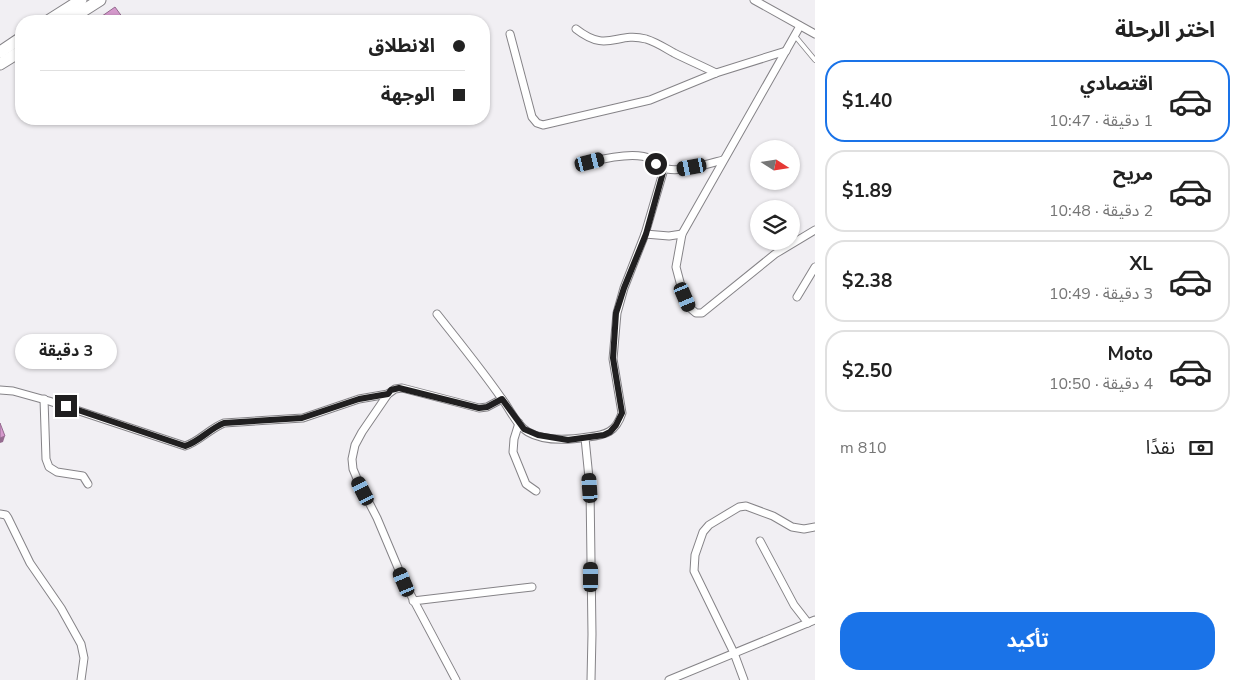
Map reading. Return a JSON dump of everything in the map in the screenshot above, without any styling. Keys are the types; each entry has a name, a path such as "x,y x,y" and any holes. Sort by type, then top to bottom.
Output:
{"main road":[{"path":"57,15 81,0"},
{"path":"76,15 100,0"},
{"path":"0,52 15,42"},
{"path":"0,64 15,55"}],"street":[{"path":"754,0 815,34"},
{"path":"800,26 682,234 676,267 690,308 696,313 702,313 775,254 815,230"},
{"path":"576,29 587,38 596,41 609,42 620,39 643,38 654,41 716,72"},
{"path":"510,34 532,117 537,123 543,125 650,100 716,72 786,51"},
{"path":"590,162 605,158 630,156 651,159 664,169 674,170 724,160"},
{"path":"437,314 519,423 528,432 568,440 604,435 610,432 620,419 622,413 613,358 616,313 646,234 664,169"},
{"path":"646,234 669,236 682,234"},
{"path":"797,297 815,267"},
{"path":"0,390 13,391 44,399 185,446 224,423 302,418 359,399 388,394 402,388 482,408 502,399"},
{"path":"388,394 359,438 352,465 413,601 456,680"},
{"path":"44,399 46,459 49,467 57,472 83,476 88,484"},
{"path":"519,423 514,439 513,452 526,484 536,492"},
{"path":"585,438 590,488 591,680"},
{"path":"744,680 734,653 694,571 695,555 703,532 709,525 746,506 773,516 792,527 815,527"},
{"path":"0,514 8,518 30,563 61,608 81,644 84,658 82,680"},
{"path":"669,680 811,621 794,605 760,542"},
{"path":"413,601 532,588"}],"lane":[{"path":"795,36 815,60"}],"building":[{"path":"115,7 121,15 104,15"},
{"path":"0,423 5,436 0,438"}],"route":[{"path":"66,406 185,446 224,423 302,418 359,399 388,394 391,390 402,388 479,408 487,407 502,399 524,429 546,437 568,440 604,435 610,432 616,425 622,413 613,358 616,313 646,234 664,169 656,164"}]}
